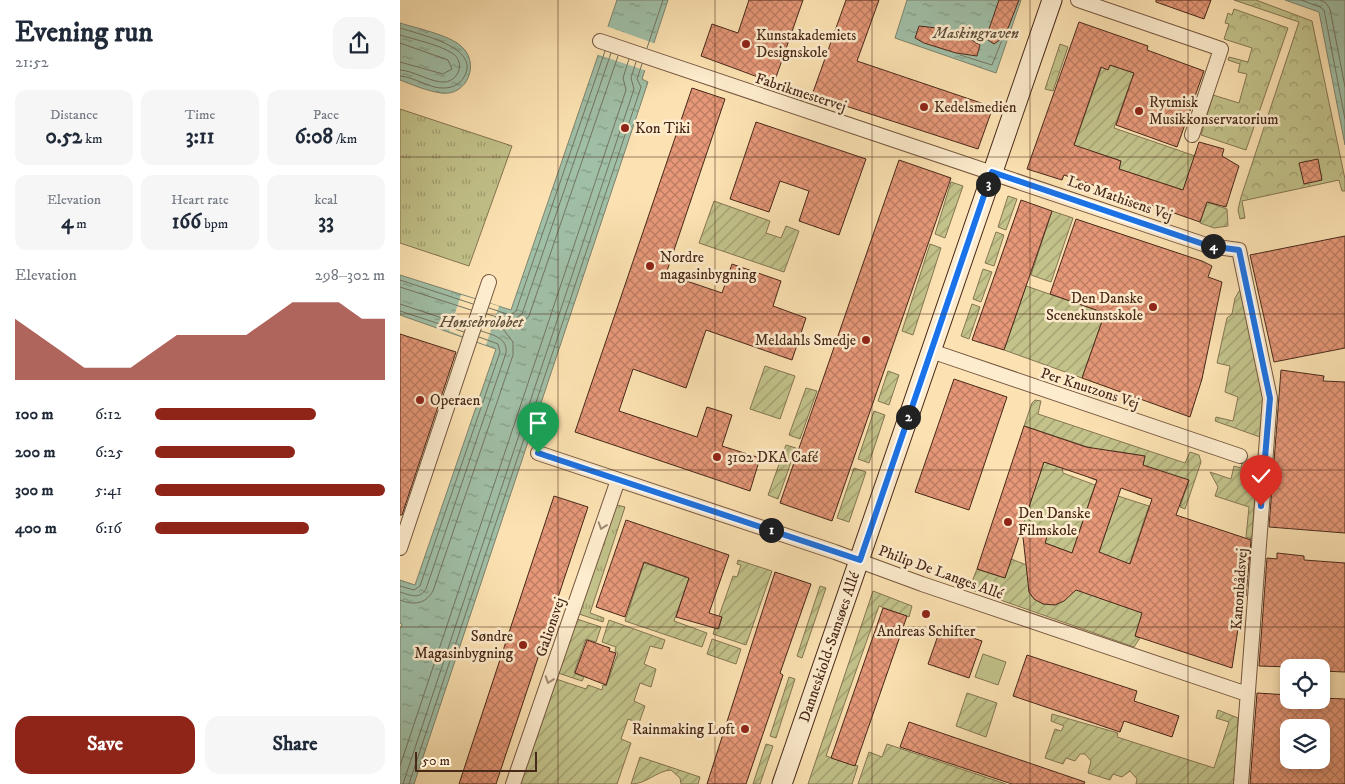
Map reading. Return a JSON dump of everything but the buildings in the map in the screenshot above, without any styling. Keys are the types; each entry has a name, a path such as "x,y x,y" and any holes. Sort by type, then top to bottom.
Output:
{"street":[{"name":"Danneskiold-Samsøes Allé","path":"782,784 1052,0"},
{"path":"1078,0 1221,49 1192,135"},
{"name":"Fabrikmestervej","path":"600,41 992,172"},
{"name":"Leo Mathisens Vej","path":"992,172 1209,246 1239,250"},
{"name":"Kanonbådsvej","path":"1239,250 1270,398 1241,784"},
{"path":"400,548 488,286"},
{"name":"Per Knutzons Vej","path":"930,351 1240,456"},
{"name":"Philip De Langes Allé","path":"538,453 860,560 922,584 1247,694"},
{"name":"Galionsvej","path":"513,784 618,480"}],"green space":[{"path":"1234,0 1256,0 1312,21 1345,179 1345,191 1342,191 1339,180 1242,201 1245,218 1240,219 1238,210 1241,197 1299,22"},
{"path":"1234,9 1288,28 1246,150 1201,135 1213,95 1239,103 1247,74 1238,72 1240,64 1228,60 1229,57 1248,62 1252,48 1224,39 1229,24 1225,23 1228,13 1232,15"},
{"path":"1060,44 1068,47 1053,91 1045,89"},
{"path":"1103,63 1134,73 1114,128 1195,156 1183,190 1119,169 1121,161 1091,151 1072,151"},
{"path":"400,109 512,146 469,266 400,243"},
{"path":"951,182 963,186 945,238 935,234"},
{"path":"1008,196 1017,199 1006,230 998,227"},
{"path":"714,201 770,221 766,233 781,238 786,226 799,231 784,272 699,243"},
{"path":"1207,202 1227,209 1228,226 1214,228 1200,223"},
{"path":"1052,211 1073,218 1051,282 1031,275"},
{"path":"996,232 1004,235 994,266 985,263"},
{"path":"930,244 941,248 913,335 902,331"},
{"path":"983,269 992,272 981,302 973,299"},
{"path":"1026,286 1105,313 1082,378 1004,350"},
{"path":"1241,288 1263,397 1260,437 1215,421 1216,417 1233,421 1238,397 1225,392 1230,366 1217,363 1227,318 1232,314 1235,298"},
{"path":"972,304 980,307 969,339 961,336"},
{"path":"765,366 795,376 780,419 750,409"},
{"path":"888,371 899,375 889,405 878,401"},
{"path":"806,388 817,391 800,439 789,435"},
{"path":"1035,400 1041,401 1038,414 1185,463 1190,452 1199,455 1201,462 1185,509 1180,507 1189,480 1152,499 1137,494 1145,456 1114,451 1103,483 1088,477 1097,450 1024,426 1032,403"},
{"path":"874,411 885,415 869,463 858,459"},
{"path":"786,445 796,448 778,499 768,495"},
{"path":"1243,459 1257,463 1252,539 1246,537 1249,507 1215,496 1218,487 1210,472 1231,479 1234,466 1241,468"},
{"path":"1044,462 1062,468 1063,473 1095,485 1072,553 1045,543 1048,533 1036,530 1032,541 1019,536"},
{"path":"854,468 866,472 849,522 837,518"},
{"path":"1118,496 1149,506 1127,571 1096,561"},
{"path":"614,506 625,507 590,613 604,618 603,622 576,613"},
{"path":"1011,559 1032,567 1029,592 1040,602 1052,604 1059,602 1070,595 1075,589 1143,613 1135,636 1140,638 1134,647 969,589 977,569 1005,578"},
{"path":"738,560 772,571 746,645 713,634 715,628 719,629 722,617 719,616 733,576 737,577 741,565 737,564"},
{"path":"644,563 689,578 674,621 707,633 702,647 625,621"},
{"path":"820,586 826,588 802,658 797,656"},
{"path":"873,591 912,606 909,617 879,606 826,756 858,766 852,784 808,784"},
{"path":"577,619 601,627 596,642 586,639 574,673 584,677 582,681 558,673"},
{"path":"609,620 665,640 662,649 650,646 644,664 656,669 651,687 640,683 634,701 645,706 639,723 628,719 621,739 631,743 617,784 520,784 556,679 586,689 588,685 602,690 603,685 606,686 618,653 615,651 616,647 602,642"},
{"path":"712,639 741,649 736,664 707,654"},
{"path":"983,654 1006,662 998,685 975,677"},
{"path":"789,677 795,679 776,738 770,736"},
{"path":"967,693 997,703 986,737 956,726"},
{"path":"1218,710 1238,718 1235,784 1136,784 1137,779 1130,771 1122,777 1113,774 1110,780 1088,773 1091,761 1085,754 1080,754 1075,761 1066,758 1063,764 1045,758 1055,729 1061,731 1064,726 1051,721 1052,714 1118,733 1117,737 1214,768 1229,722 1216,718"},
{"path":"766,744 773,746 760,784 753,784"},
{"path":"887,744 1006,784 858,784 869,752 882,757"},
{"path":"640,757 700,777 698,784 681,784 680,778 671,770 642,782 631,784"}],"water":[{"name":"Hønsebroløbet","path":"617,0 668,0 642,79 648,82 414,784 400,784 400,629 402,624 400,623 400,580 415,585 496,349 400,315 400,275 511,310"},
{"name":"Maskingraven","path":"907,0 1021,0 996,73 895,38"},
{"path":"1285,0 1345,0 1345,145 1319,12"},
{"path":"400,23 441,35 461,46 467,53 470,69 464,84 458,90 450,93 441,93 400,80"}],"pier":[{"path":"606,26 656,44 647,71 596,54"},
{"path":"461,295 499,306 486,345 449,331"}],"place":[{"name":"Kunstakademiets Designskole","path":"746,44"},
{"name":"Kedelsmedien","path":"924,107"},
{"name":"Rytmisk Musikkonservatorium","path":"1139,111"},
{"name":"Kon Tiki","path":"625,128"},
{"name":"Nordre magasinbygning","path":"650,266"},
{"name":"Den Danske Scenekunstskole","path":"1153,307"},
{"name":"Meldahls Smedje","path":"866,340"},
{"name":"Operaen","path":"420,400"},
{"name":"3102 DKA Café","path":"717,457"},
{"name":"Den Danske Filmskole","path":"1008,522"},
{"name":"Andreas Schifter","path":"926,614"},
{"name":"Søndre Magasinbygning","path":"523,645"},
{"name":"Rainmaking Loft","path":"745,729"}],"route":[{"path":"538,453 860,560 992,172 1209,246 1239,250 1270,398 1261,506"}]}
